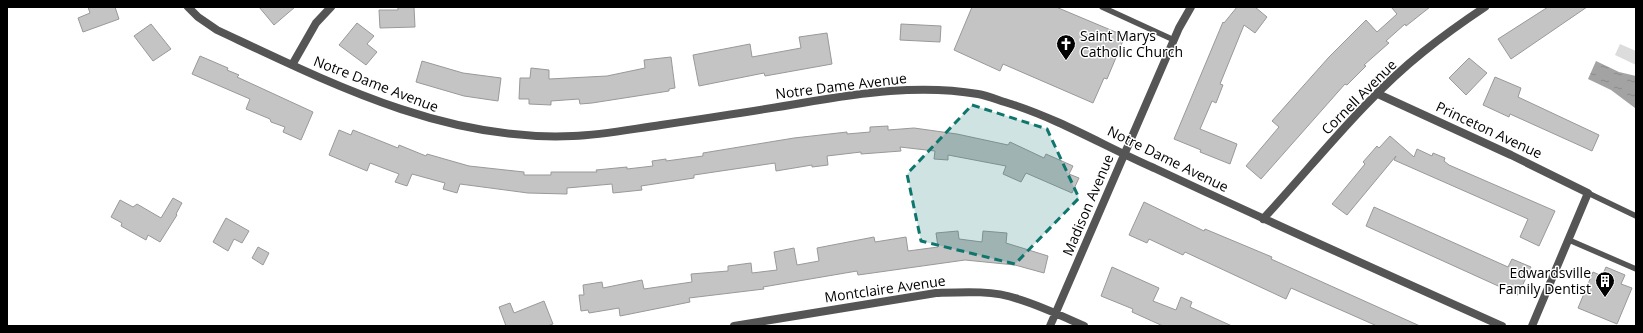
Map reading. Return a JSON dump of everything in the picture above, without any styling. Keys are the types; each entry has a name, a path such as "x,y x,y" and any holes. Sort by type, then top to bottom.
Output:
{"street":[{"name":"Notre Dame Avenue","path":"188,7 217,30 292,65 419,116 457,126 495,133 573,136 612,132 839,97 911,89 981,95 1023,108 1066,125 1263,219 1502,326"},
{"path":"292,65 316,23 331,7"},
{"name":"Madison Avenue","path":"1050,326 1174,40 1191,7"},
{"name":"Cornell Avenue","path":"1263,219 1326,147 1378,94 1422,52 1485,7"},
{"name":"Princeton Avenue","path":"1378,94 1511,154 1588,193"},
{"path":"1532,326 1588,193"},
{"name":"Montclaire Avenue","path":"734,326 936,293 958,292 989,293 1018,298 1084,326"}],"lane":[{"path":"1102,7 1174,40"},
{"path":"1588,193 1636,216"},
{"path":"1569,240 1636,269"}],"highlighted area":[{"path":"972,105 1047,129 1079,198 1015,264 921,241 907,174"}],"shaded area":[{"path":"1620,44 1636,51 1636,65 1615,55"}],"water":[{"path":"1596,61 1619,72 1636,76 1635,108 1611,90 1588,79"}],"building":[{"path":"88,7 115,7 119,19 83,32 78,18 90,13"},
{"path":"259,7 295,7 274,25"},
{"path":"398,7 414,7 415,27 380,28 379,10 398,10"},
{"name":"Saint Marys Catholic Church","path":"972,7 1056,7 1125,36 1107,79 1104,78 1093,103 1003,64 1000,71 954,50"},
{"path":"1237,7 1255,7 1267,17 1255,33 1244,25 1220,84 1223,85 1216,103 1212,101 1200,129 1237,144 1230,164 1200,152 1201,150 1174,139 1223,22 1224,23"},
{"path":"1391,7 1430,7 1406,26 1405,24 1386,41 1389,43 1364,65 1366,66 1347,85 1345,84 1261,179 1246,166 1279,127 1272,121 1329,57 1366,20 1377,32 1397,14"},
{"path":"1548,7 1587,7 1511,59 1498,39"},
{"path":"357,23 374,36 367,44 377,52 366,65 339,45"},
{"path":"151,24 171,49 153,61 134,36"},
{"path":"901,24 941,26 940,42 900,40"},
{"path":"827,33 832,64 765,76 764,73 699,86 693,55 750,44 752,57 801,48 799,37"},
{"path":"200,56 228,68 227,70 239,75 237,77 313,112 301,140 283,132 285,127 271,122 270,119 246,109 250,99 192,74"},
{"path":"671,57 675,88 669,89 669,91 580,104 579,99 551,101 551,105 529,104 529,99 519,99 520,78 530,78 531,68 549,70 549,79 607,76 645,68 644,60"},
{"path":"1469,58 1487,73 1466,95 1449,78"},
{"path":"422,61 463,73 501,78 498,101 464,96 416,82"},
{"path":"1495,77 1521,88 1518,97 1599,135 1592,151 1510,114 1509,117 1483,105"},
{"path":"888,126 888,130 914,128 957,134 1008,145 1010,142 1044,158 1046,154 1073,166 1069,174 1079,178 1072,193 1026,173 1021,182 1003,174 1006,166 948,155 948,160 934,159 935,151 900,147 901,151 861,154 861,152 827,156 828,165 812,167 812,165 776,171 775,163 694,175 694,178 641,186 642,190 613,193 612,184 567,188 567,194 528,193 460,184 457,193 443,189 445,183 412,174 407,186 395,182 399,174 370,163 367,171 329,155 339,130 351,135 353,130 398,148 399,145 426,156 427,154 469,166 524,172 524,175 551,175 551,172 597,172 596,170 653,166 652,161 666,159 666,161 703,156 703,153 794,138 847,132 847,134 870,132 870,127"},
{"path":"1390,136 1414,157 1417,149 1432,156 1433,153 1445,158 1444,161 1449,165 1555,211 1539,246 1520,237 1528,219 1394,160 1396,156 1347,215 1332,204 1365,164 1363,162 1377,146 1379,148"},
{"path":"173,198 182,203 176,214 177,215 160,242 148,235 146,240 121,226 122,223 111,217 120,200 133,207 137,204 161,218"},
{"path":"1144,202 1204,231 1205,229 1272,257 1271,259 1420,326 1377,326 1291,288 1286,299 1185,252 1183,255 1149,239 1147,243 1129,235"},
{"path":"1374,207 1508,267 1512,259 1531,267 1518,295 1366,226"},
{"path":"226,218 249,231 242,243 234,239 228,251 213,242"},
{"path":"958,231 959,239 982,242 983,231 1007,233 1006,243 1048,256 1044,273 1015,265 965,260 858,275 857,271 763,287 764,289 689,298 690,302 620,316 619,308 589,313 588,310 581,311 579,295 584,295 583,285 602,282 603,288 642,280 644,289 692,282 691,274 728,271 728,266 751,263 752,273 777,270 774,252 794,248 797,265 819,261 817,248 874,237 875,242 906,237 908,251 938,247 936,233"},
{"path":"258,247 269,253 263,265 252,258"},
{"path":"1112,267 1159,288 1153,301 1176,310 1181,297 1192,302 1190,307 1232,326 1163,326 1132,312 1133,309 1101,296"},
{"name":"Edwardsville Family Dentist","path":"1606,267 1625,275 1621,284 1632,288 1617,324 1578,308 1593,272 1602,276"},
{"path":"544,301 553,324 547,326 506,326 499,307 510,303 514,313"}],"place":[{"name":"Saint Marys Catholic Church","path":"1066,61"},
{"name":"Edwardsville Family Dentist","path":"1605,298"}]}
